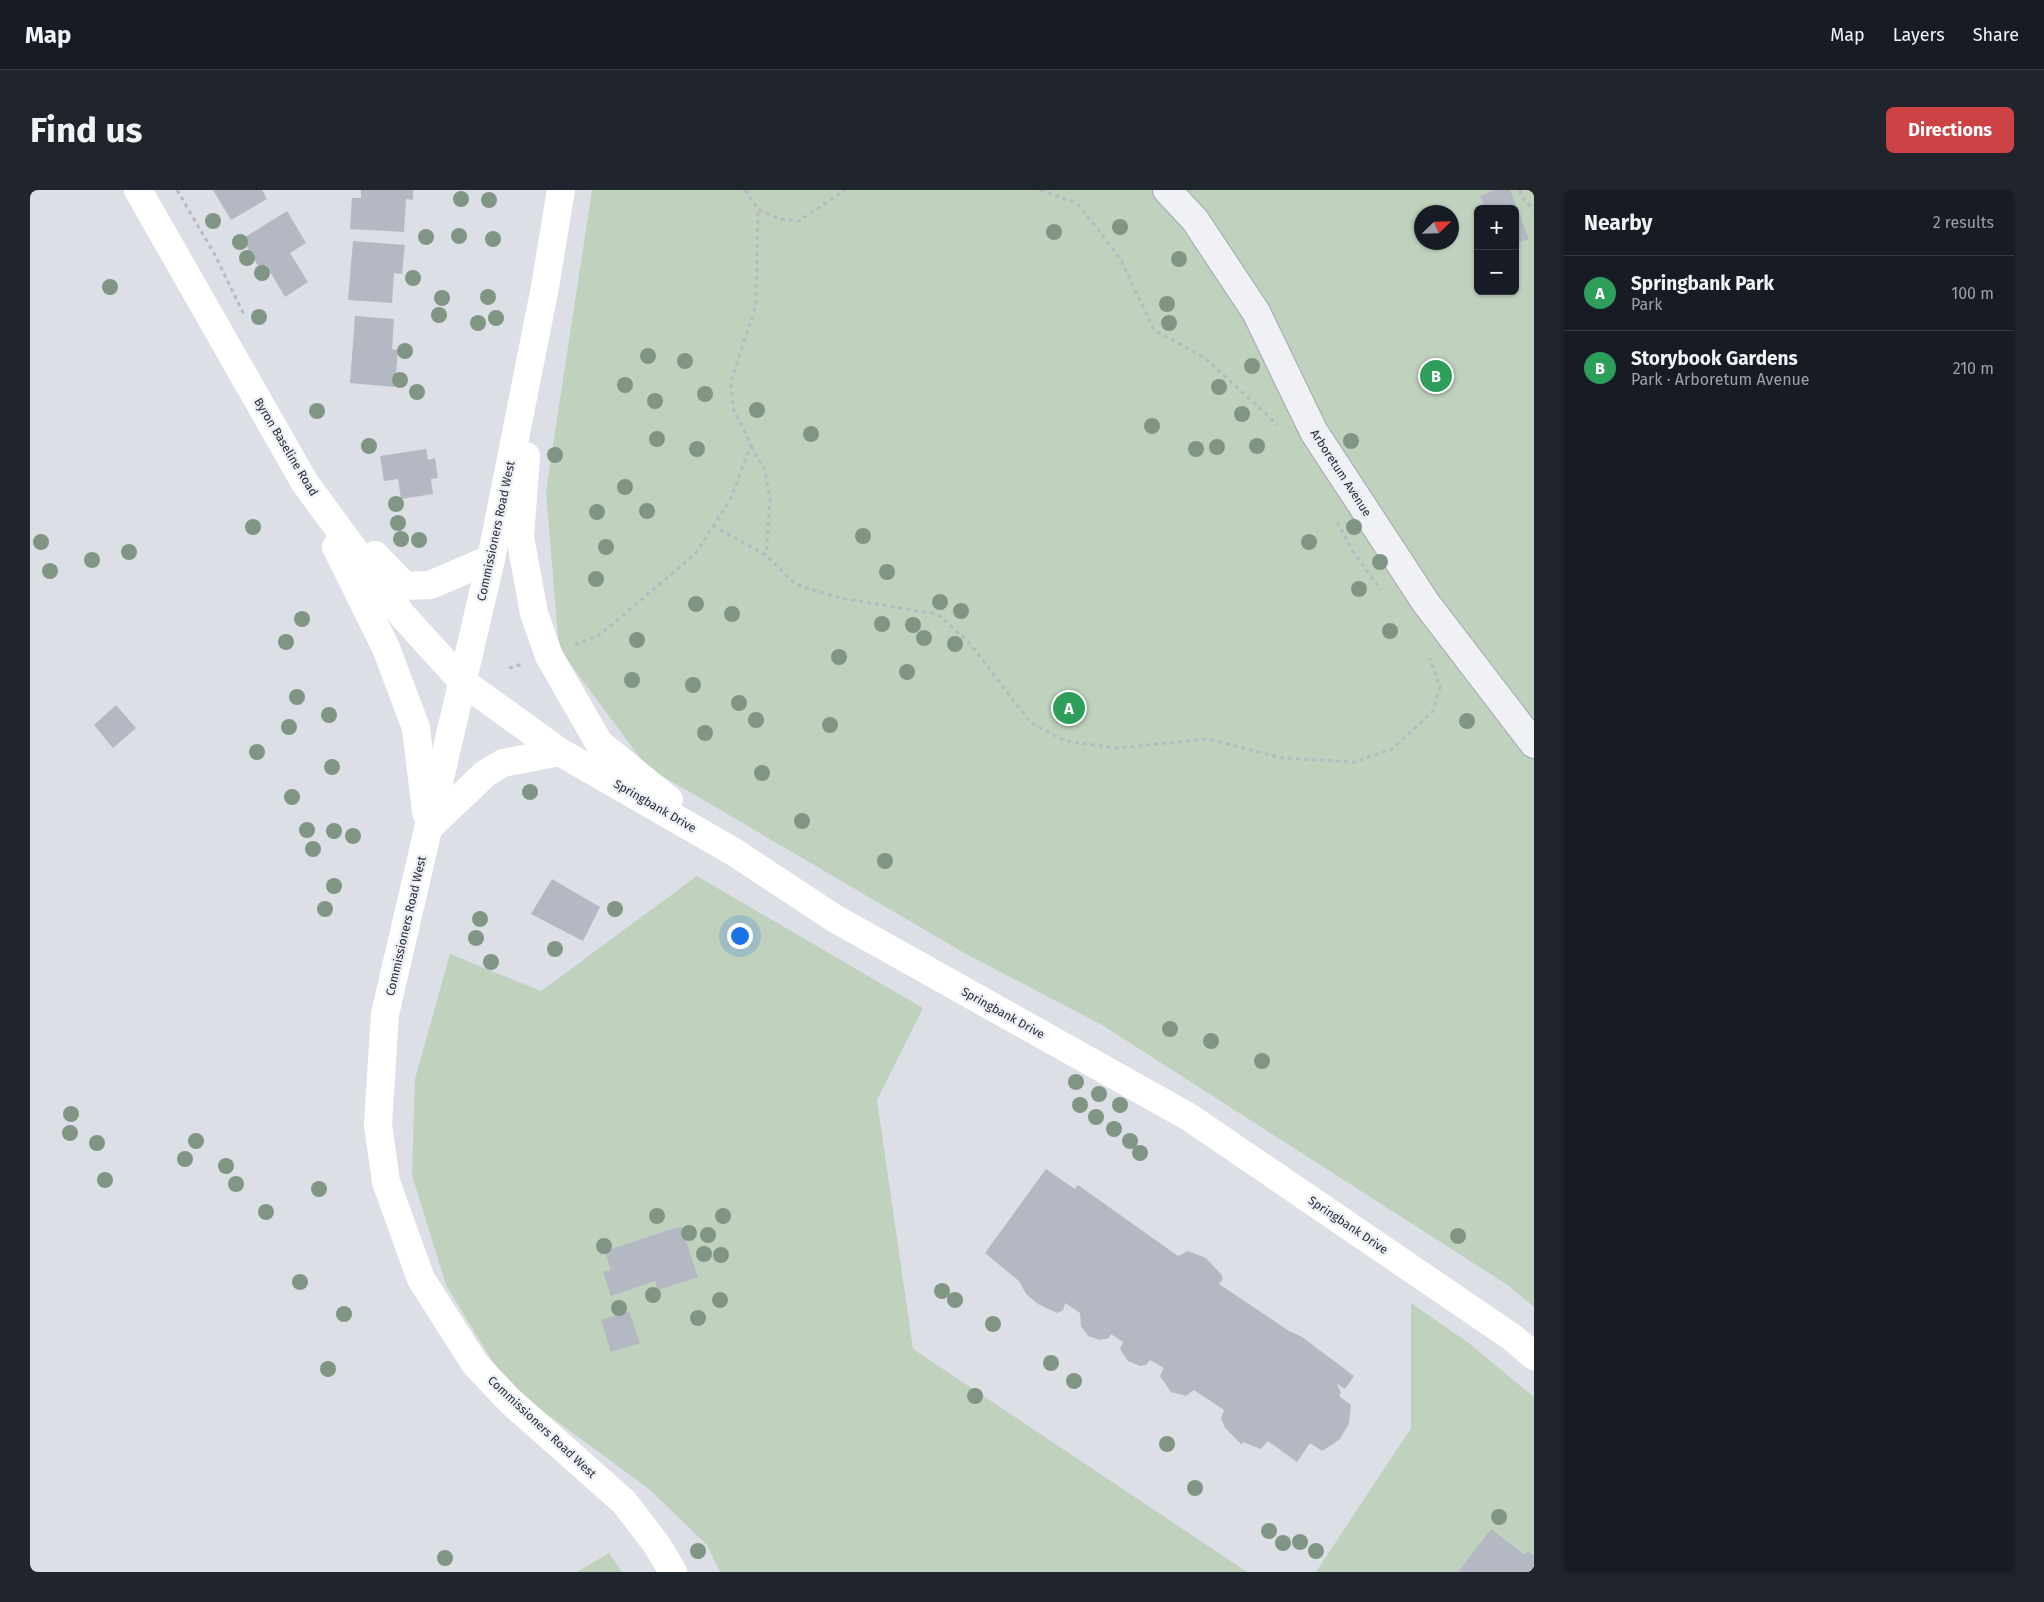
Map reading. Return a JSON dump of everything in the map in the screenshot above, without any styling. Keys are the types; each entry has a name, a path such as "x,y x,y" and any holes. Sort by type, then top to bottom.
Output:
{"main road":[{"name":"Byron Baseline Road","path":"138,190 305,483 402,615 464,682"},
{"name":"Commissioners Road West","path":"561,190 538,322 464,682 385,1014 378,1124 386,1182 421,1279 475,1364 510,1401 624,1502 657,1544 673,1572"},
{"path":"538,322 520,536 534,613 549,656 599,743 734,852"},
{"path":"305,483 405,586 430,585 490,559"},
{"path":"305,483 386,648 416,728 428,828"},
{"name":"Springbank Drive","path":"464,682 560,752 734,852 834,918 1189,1117 1513,1338 1534,1356"},
{"path":"428,828 486,772 503,763 560,752"}],"street":[{"name":"Arboretum Avenue","path":"1168,190 1195,220 1256,312 1314,432 1420,595 1534,744"}],"path":[{"path":"177,190 215,255 248,322"},
{"path":"744,190 758,209 778,219 799,221 845,190"},
{"path":"1040,190 1077,202 1120,258 1154,330 1205,358 1271,416 1281,429"},
{"path":"1520,190 1521,196 1534,210"},
{"path":"758,209 756,304 731,381 733,408 765,470 770,500 766,555"},
{"path":"509,668 549,656 601,634 695,554 730,500 751,445"},
{"path":"1335,518 1354,553 1387,598"},
{"path":"712,526 766,555 795,584 840,598 937,614 967,640 1032,723 1065,741 1118,748 1206,739 1283,758 1354,762 1392,749 1432,711 1440,687 1427,654"}],"green space":[{"path":"592,190 1534,190 1534,1307 1506,1284 1102,1025 966,954 647,767 559,649 546,491"},
{"path":"697,876 923,1008 877,1100 913,1349 1247,1572 720,1572 707,1545 649,1489 506,1384 446,1285 412,1175 415,1079 450,954 541,991"},
{"path":"1411,1303 1470,1344 1534,1397 1534,1572 1316,1572 1411,1428"},
{"path":"609,1553 622,1572 577,1572"}],"building":[{"path":"213,190 262,190 267,199 231,220"},
{"path":"361,190 413,190 413,200 406,199 404,232 350,229 352,198 361,198"},
{"path":"1496,190 1510,190 1516,205 1483,205 1480,196"},
{"path":"287,211 306,243 290,253 308,282 285,297 266,265 260,269 242,239"},
{"path":"1519,213 1529,239 1519,243"},
{"path":"353,241 405,245 402,274 394,273 392,303 348,300"},
{"path":"355,316 394,319 392,349 398,350 395,387 350,383"},
{"path":"426,449 428,460 435,458 438,478 431,479 433,494 401,499 398,479 384,481 380,456"},
{"path":"116,705 136,728 113,748 94,725"},
{"path":"552,879 600,907 583,941 531,914"},
{"path":"1046,1169 1075,1189 1078,1185 1178,1256 1188,1251 1206,1258 1221,1274 1223,1279 1219,1284 1289,1331 1302,1337 1354,1376 1345,1389 1337,1384 1341,1393 1339,1396 1351,1405 1349,1424 1339,1440 1322,1451 1310,1443 1297,1462 1268,1441 1261,1449 1243,1442 1242,1445 1225,1428 1221,1418 1224,1410 1194,1390 1186,1396 1171,1392 1160,1376 1164,1368 1150,1360 1146,1365 1140,1366 1128,1361 1120,1349 1123,1342 1111,1334 1109,1338 1100,1340 1088,1336 1081,1326 1080,1313 1065,1303 1063,1310 1057,1313 1038,1304 1026,1294 1019,1281 985,1253"},
{"path":"681,1226 698,1277 658,1290 655,1281 611,1296 603,1272 611,1270 605,1251"},
{"path":"629,1311 640,1343 611,1352 601,1320"},
{"path":"1491,1529 1525,1555 1528,1551 1534,1556 1534,1572 1458,1572"}],"place":[{"name":"Storybook Gardens","path":"1436,376"},
{"name":"Springbank Park","path":"1069,708"}]}
